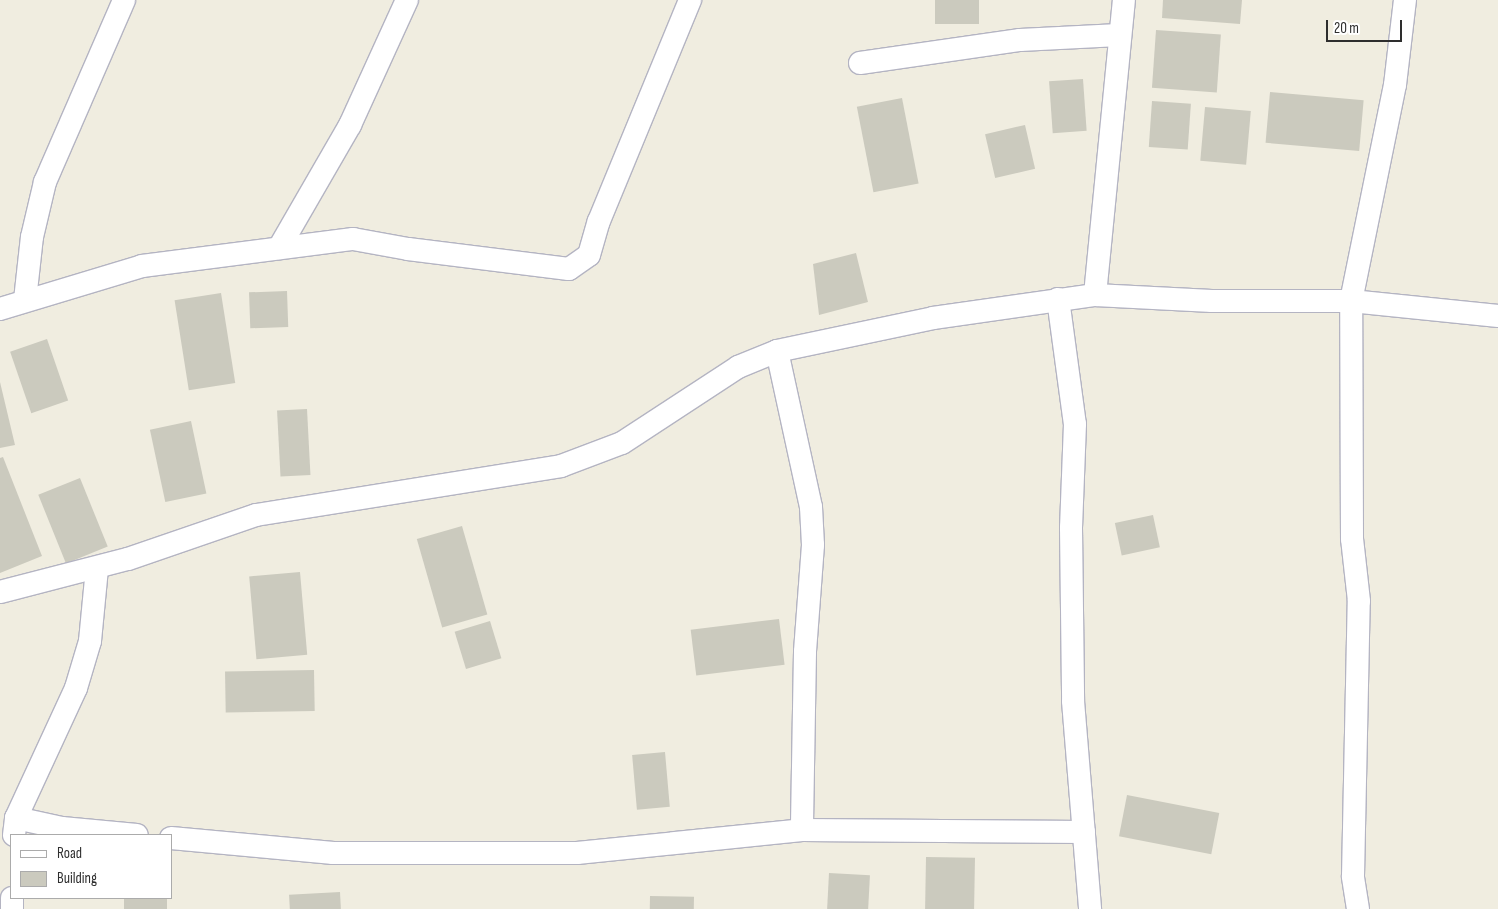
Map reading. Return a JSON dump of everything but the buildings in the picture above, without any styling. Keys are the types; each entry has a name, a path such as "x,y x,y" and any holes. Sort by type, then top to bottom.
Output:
{"street":[{"path":"25,300 32,237 45,182 124,0"},
{"path":"279,248 350,125 407,0"},
{"path":"0,309 142,266 353,239 418,250 569,269 589,255 599,221 690,0"},
{"path":"1095,296 1119,35 1124,0"},
{"path":"1358,909 1353,876 1359,602 1352,539 1351,301 1395,86 1405,0"},
{"path":"860,63 1020,40 1119,35"},
{"path":"0,592 96,568 256,515 561,466 622,443 738,367 778,352 933,318 1058,299 1095,296 1212,301 1351,301 1498,316"},
{"path":"1058,299 1075,424 1072,648 1090,909"},
{"path":"778,352 811,507 813,545 806,652 802,830"},
{"path":"96,568 90,641 76,688 15,827 62,828 126,834"},
{"path":"172,838 333,853 577,853 802,830 1084,832"}]}
